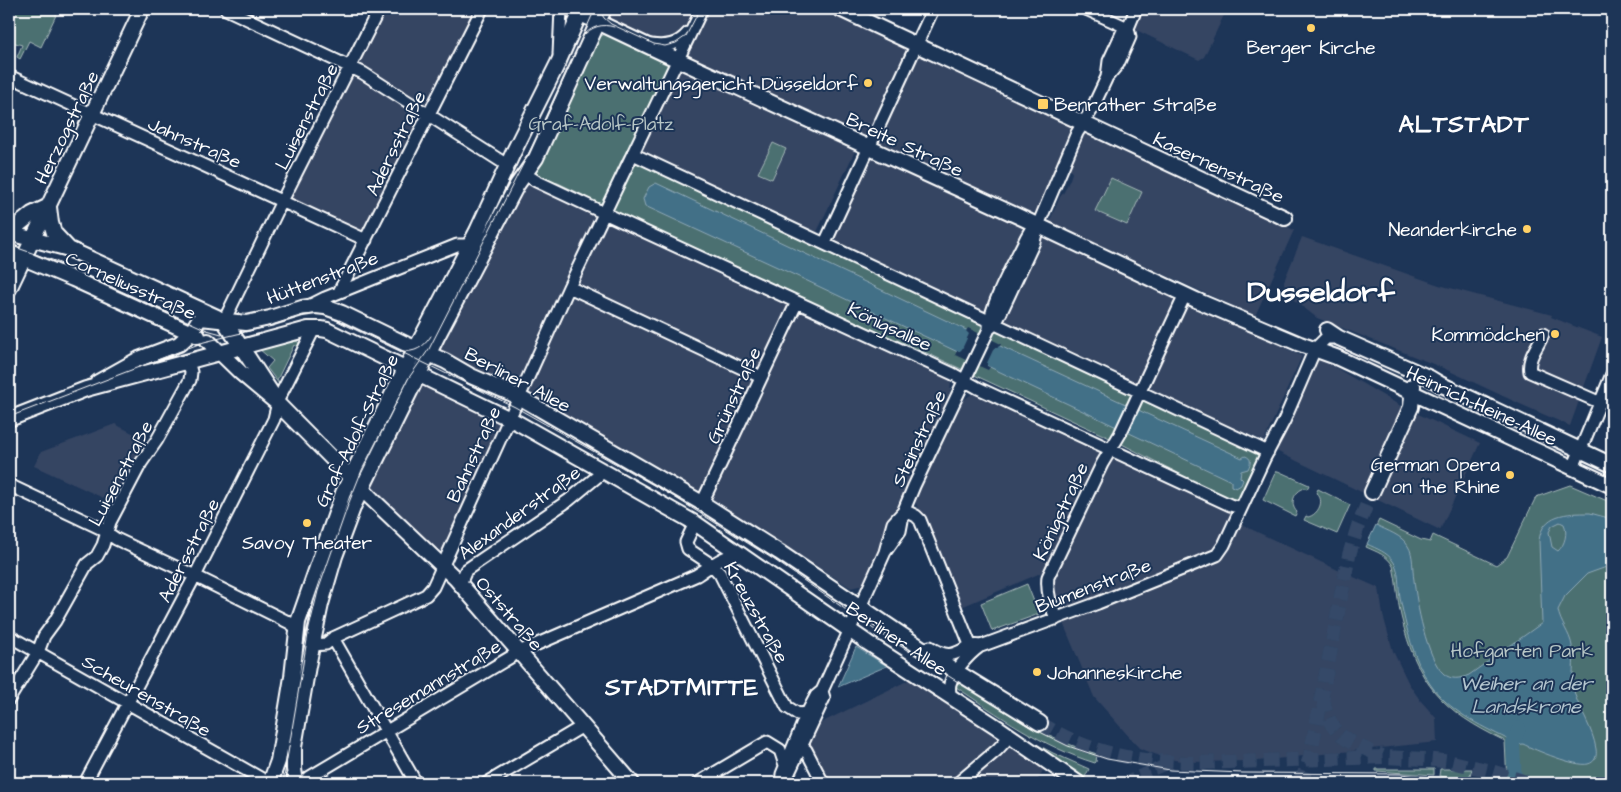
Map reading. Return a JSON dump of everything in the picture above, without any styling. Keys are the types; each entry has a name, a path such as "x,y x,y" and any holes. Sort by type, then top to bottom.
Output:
{"main road":[{"name":"Herzogstraße","path":"9,288 142,9"},
{"path":"520,179 536,158 603,25 604,9"},
{"name":"Kasernenstraße","path":"840,9 1284,218"},
{"path":"520,179 507,165 558,63 577,10"},
{"name":"Breite Straße","path":"577,10 603,25 1038,225 1185,295"},
{"path":"520,179 515,162 540,107 543,94"},
{"name":"Graf-Adolf-Straße","path":"296,783 294,747 312,645 321,604 335,556 362,488 418,375 423,351 507,165"},
{"name":"Graf-Adolf-Straße","path":"269,783 278,761 300,618 340,501 350,477 405,369 423,351 471,271 520,179"},
{"path":"9,231 32,214 49,206 54,233 69,249"},
{"name":"Corneliusstraße","path":"9,231 33,240 69,249 133,277 224,321"},
{"path":"468,248 472,258 471,271"},
{"name":"Corneliusstraße","path":"9,252 208,341 241,347"},
{"name":"Heinrich-Heine-Allee","path":"1185,295 1300,344 1336,357 1612,486"},
{"name":"Hüttenstraße","path":"86,389 139,359 179,344 191,333 201,318 239,323 255,322 309,306"},
{"name":"Berliner Allee","path":"309,306 335,310 445,361 471,376 519,397 702,503 916,643 957,672 1040,723"},
{"path":"224,321 278,404"},
{"name":"Hüttenstraße","path":"9,419 86,389 314,329"},
{"name":"Berliner Allee","path":"314,329 331,332 509,418 695,523 1078,783"},
{"name":"Heinrich-Heine-Allee","path":"1339,337 1612,465"},
{"path":"208,341 241,373 278,404"},
{"path":"1372,492 1411,407 1418,396 1410,370"},
{"name":"Oststraße","path":"278,404 460,584 632,783"},
{"path":"695,523 702,503"},
{"name":"Berliner Allee","path":"695,523 710,516 724,523 732,522"}],"street":[{"path":"226,9 351,67 381,84 507,165"},
{"name":"Luisenstraße","path":"224,321 379,9"},
{"name":"Adersstraße","path":"339,292 482,9"},
{"path":"558,63 561,9"},
{"path":"604,213 702,9"},
{"path":"825,243 933,9"},
{"path":"1086,9 1128,28"},
{"path":"964,380 1034,242 1038,225 1061,168 1107,77 1109,61 1122,33 1128,28 1136,9"},
{"path":"644,44 664,46 674,44 684,38 694,26"},
{"name":"Jahnstraße","path":"9,76 366,240"},
{"path":"633,154 978,315 990,327 1140,391 1268,452"},
{"name":"Königsallee","path":"520,179 536,181 1230,505 1241,508"},
{"name":"Bahnstraße","path":"312,645 326,644 333,638 426,595 438,579 442,566 509,418 604,213"},
{"path":"990,327 994,306 1026,238 1038,225"},
{"name":"Hüttenstraße","path":"309,306 401,266 457,245 466,245 468,248"},
{"path":"569,287 761,377"},
{"name":"Königstraße","path":"1056,619 1048,588 1051,572 1104,460 1120,434 1185,295"},
{"name":"Grünstraße","path":"702,503 796,302"},
{"path":"978,315 987,312 994,306"},
{"name":"Adersstraße","path":"85,783 195,576 274,419 279,398 314,329"},
{"path":"1543,334 1530,363 1530,372 1601,403"},
{"path":"1241,508 1284,421 1316,349 1326,338 1339,337 1343,342 1337,344 1334,350 1336,357"},
{"name":"Luisenstraße","path":"9,699 38,652 44,636 70,596 87,564 97,556 103,545 110,522 141,463 157,440 188,384 191,376 188,361"},
{"path":"1573,468 1612,374"},
{"name":"Steinstraße","path":"781,783 788,777 807,714 816,696 822,691 885,552 893,523 904,510 964,380"},
{"name":"Alexanderstraße","path":"460,584 466,570 568,500 604,471"},
{"path":"9,485 100,528 116,539 290,623 295,626 297,631"},
{"name":"Blumenstraße","path":"916,643 923,642 938,652 954,655 1056,619 1217,556 1241,508"},
{"path":"904,510 920,520 976,647 970,666 971,672 976,678 976,684"},
{"name":"Kreuzstraße","path":"695,523 686,546 712,565 720,574 788,707 798,714 807,714"},
{"path":"712,565 721,548 720,541"},
{"name":"Stresemannstraße","path":"303,783 386,730 519,652 697,575 712,565 717,564 724,557 742,554"},
{"name":"Scheurenstraße","path":"9,636 269,783"},
{"path":"333,638 416,783"},
{"path":"950,696 950,683 976,647"},
{"name":"Steinstraße","path":"781,783 780,779 785,765 824,698 822,691"},
{"path":"487,783 583,726"},
{"path":"958,783 1010,736"},
{"path":"698,783 767,742 780,750 785,765"},
{"path":"798,745 806,750 824,783"}],"shaded area":[{"path":"381,9 478,9 365,237 285,200"},
{"path":"609,9 697,9 687,30 681,37 657,43 612,22"},
{"path":"706,9 827,9 1072,123 1075,131 1040,209 1030,214 685,57"},
{"path":"1140,9 1227,9 1204,57 1199,60 1134,29 1133,26"},
{"path":"682,68 855,151 817,232 769,212 642,153 640,147 677,71"},
{"path":"1087,133 1294,230 1255,316 1049,222 1070,179 1072,173 1069,167 1084,134"},
{"path":"875,157 1021,225 1023,231 987,309 981,312 835,243 834,235 870,158"},
{"path":"532,184 595,215 596,218 521,384 513,387 442,353 440,347 524,185"},
{"path":"611,222 790,305 705,490 697,492 531,397 528,388 605,226"},
{"path":"1044,235 1178,298 1137,385 1004,323 1041,237"},
{"path":"1302,237 1439,285 1552,315 1551,317 1602,337 1570,426 1443,368 1317,318 1285,293 1284,281"},
{"path":"1188,302 1302,356 1264,441 1147,390"},
{"path":"802,310 951,381 950,392 863,585 851,588 712,500 712,490 795,315"},
{"path":"1319,358 1399,405 1480,443 1440,530 1274,450 1309,365"},
{"path":"423,385 497,419 500,428 443,553 433,552 372,488 372,476 415,388"},
{"path":"973,393 1104,452 1050,569 959,608 915,501 961,402"},
{"path":"115,424 148,441 114,503 34,466 41,452"},
{"path":"1110,456 1115,456 1230,511 1233,517 1218,553 1065,612 1056,609 1048,585"},
{"path":"1238,523 1379,588 1383,615 1393,651 1409,684 1436,718 1437,742 1258,761 1185,762 1165,758 1139,748 1094,697 1061,618 1221,556"},
{"path":"913,678 1000,735 998,745 956,783 825,783 804,740 808,729"},
{"path":"1010,743 1045,767 1036,783 961,783"}],"green space":[{"path":"9,9 47,9 57,13 41,47 29,41 20,59 17,57 22,45 12,42 9,50"},
{"name":"Graf-Adolf-Platz","path":"605,34 670,63 629,151 624,155 604,199 599,205 558,183 546,181 533,175 537,162 598,38"},
{"path":"773,143 786,149 772,179 758,173"},
{"path":"636,161 1260,453 1239,501 1209,489 1114,440 929,354 616,216 612,212"},
{"path":"1111,178 1142,192 1127,225 1095,211"},
{"path":"292,339 300,343 298,347 294,345 277,380 280,382 279,384 267,368 273,361 259,349"},
{"path":"1276,471 1309,485 1307,489 1305,488 1298,492 1294,498 1293,505 1297,512 1295,516 1263,500"},
{"name":"Hofgarten Park","path":"1570,485 1612,503 1612,783 1507,783 1505,741 1464,718 1435,693 1424,678 1407,640 1393,566 1385,556 1366,547 1379,520 1421,540 1430,542 1433,535 1496,565 1507,557 1536,497"},
{"path":"1318,489 1350,505 1337,534 1304,520 1306,516 1312,516 1320,507 1320,499 1316,493"},
{"path":"1027,584 1039,614 992,631 981,603"},
{"path":"957,679 1042,731 1078,748 1097,754 1096,762 1057,748 1021,729 953,685"},
{"path":"1025,738 1089,769 1084,779"},
{"path":"1376,769 1434,769 1434,775 1376,771"},
{"path":"1440,769 1472,769 1468,781 1439,776"}],"water":[{"path":"656,183 1000,346 1242,458 1247,457 1250,459 1250,463 1248,469 1241,471 1240,477 1243,480 1241,485 1236,488 1231,486 1231,481 645,206 643,199 649,187"},
{"name":"Weiher an der Landskrone","path":"1590,513 1612,519 1612,565 1587,574 1565,596 1558,610 1572,646 1575,695 1596,749 1594,760 1588,764 1574,763 1523,744 1510,743 1510,740 1465,716 1446,702 1430,684 1419,664 1405,620 1400,598 1398,573 1395,565 1385,553 1367,544 1376,525 1398,536 1408,546 1412,558 1413,576 1423,630 1432,656 1444,674 1453,678 1459,678 1469,675 1542,623 1539,541 1541,532 1550,520 1557,516","holes":["1560,522 1564,524 1565,538 1558,551 1552,547 1549,532 1552,526"]},
{"path":"856,647 887,666 838,687"}],"pier":[{"path":"968,328 1001,344 994,348 987,363 987,366 990,367 988,370 955,355 957,351 962,349 969,334 966,331"}],"waterway":[{"path":"1515,783 1513,744 1519,728"}],"tunnel":[{"path":"1298,783 1304,774 1310,757 1349,555 1372,492"},
{"path":"1323,698 1330,722 1342,736 1350,742 1382,756"},
{"path":"1040,723 1078,743 1098,750 1137,759 1179,763 1385,757 1425,759 1452,762 1491,771 1529,783"},
{"path":"1124,783 1170,763"}],"tram line":[{"path":"283,783 309,628 318,591 362,470 408,379 429,349 543,125 595,9"},
{"path":"599,9 604,18 611,24 654,44 665,46 676,43 686,36 700,9"},
{"path":"583,36 597,27 605,25 614,27"},
{"path":"9,245 55,261 207,330 225,335"},
{"path":"9,417 204,342 262,328 303,315 325,315 515,407 671,495 773,559 875,630 1030,727 1068,746 1107,759 1170,770 1243,773 1401,774 1471,783"},
{"path":"402,351 411,351 419,348 431,336"}],"place":[{"name":"Berger Kirche","path":"1311,28"},
{"name":"Verwaltungsgericht Düsseldorf","path":"868,83"},
{"name":"Benrather Straße","path":"1043,104"},
{"name":"Neanderkirche","path":"1527,229"},
{"name":"Kommödchen","path":"1555,334"},
{"name":"German Opera on the Rhine","path":"1510,475"},
{"name":"Savoy Theater","path":"307,523"},
{"name":"Johanneskirche","path":"1037,672"}],"district":[{"name":"ALTSTADT","path":"1464,124"},
{"name":"Dusseldorf","path":"1321,291"},
{"name":"STADTMITTE","path":"682,687"}]}
